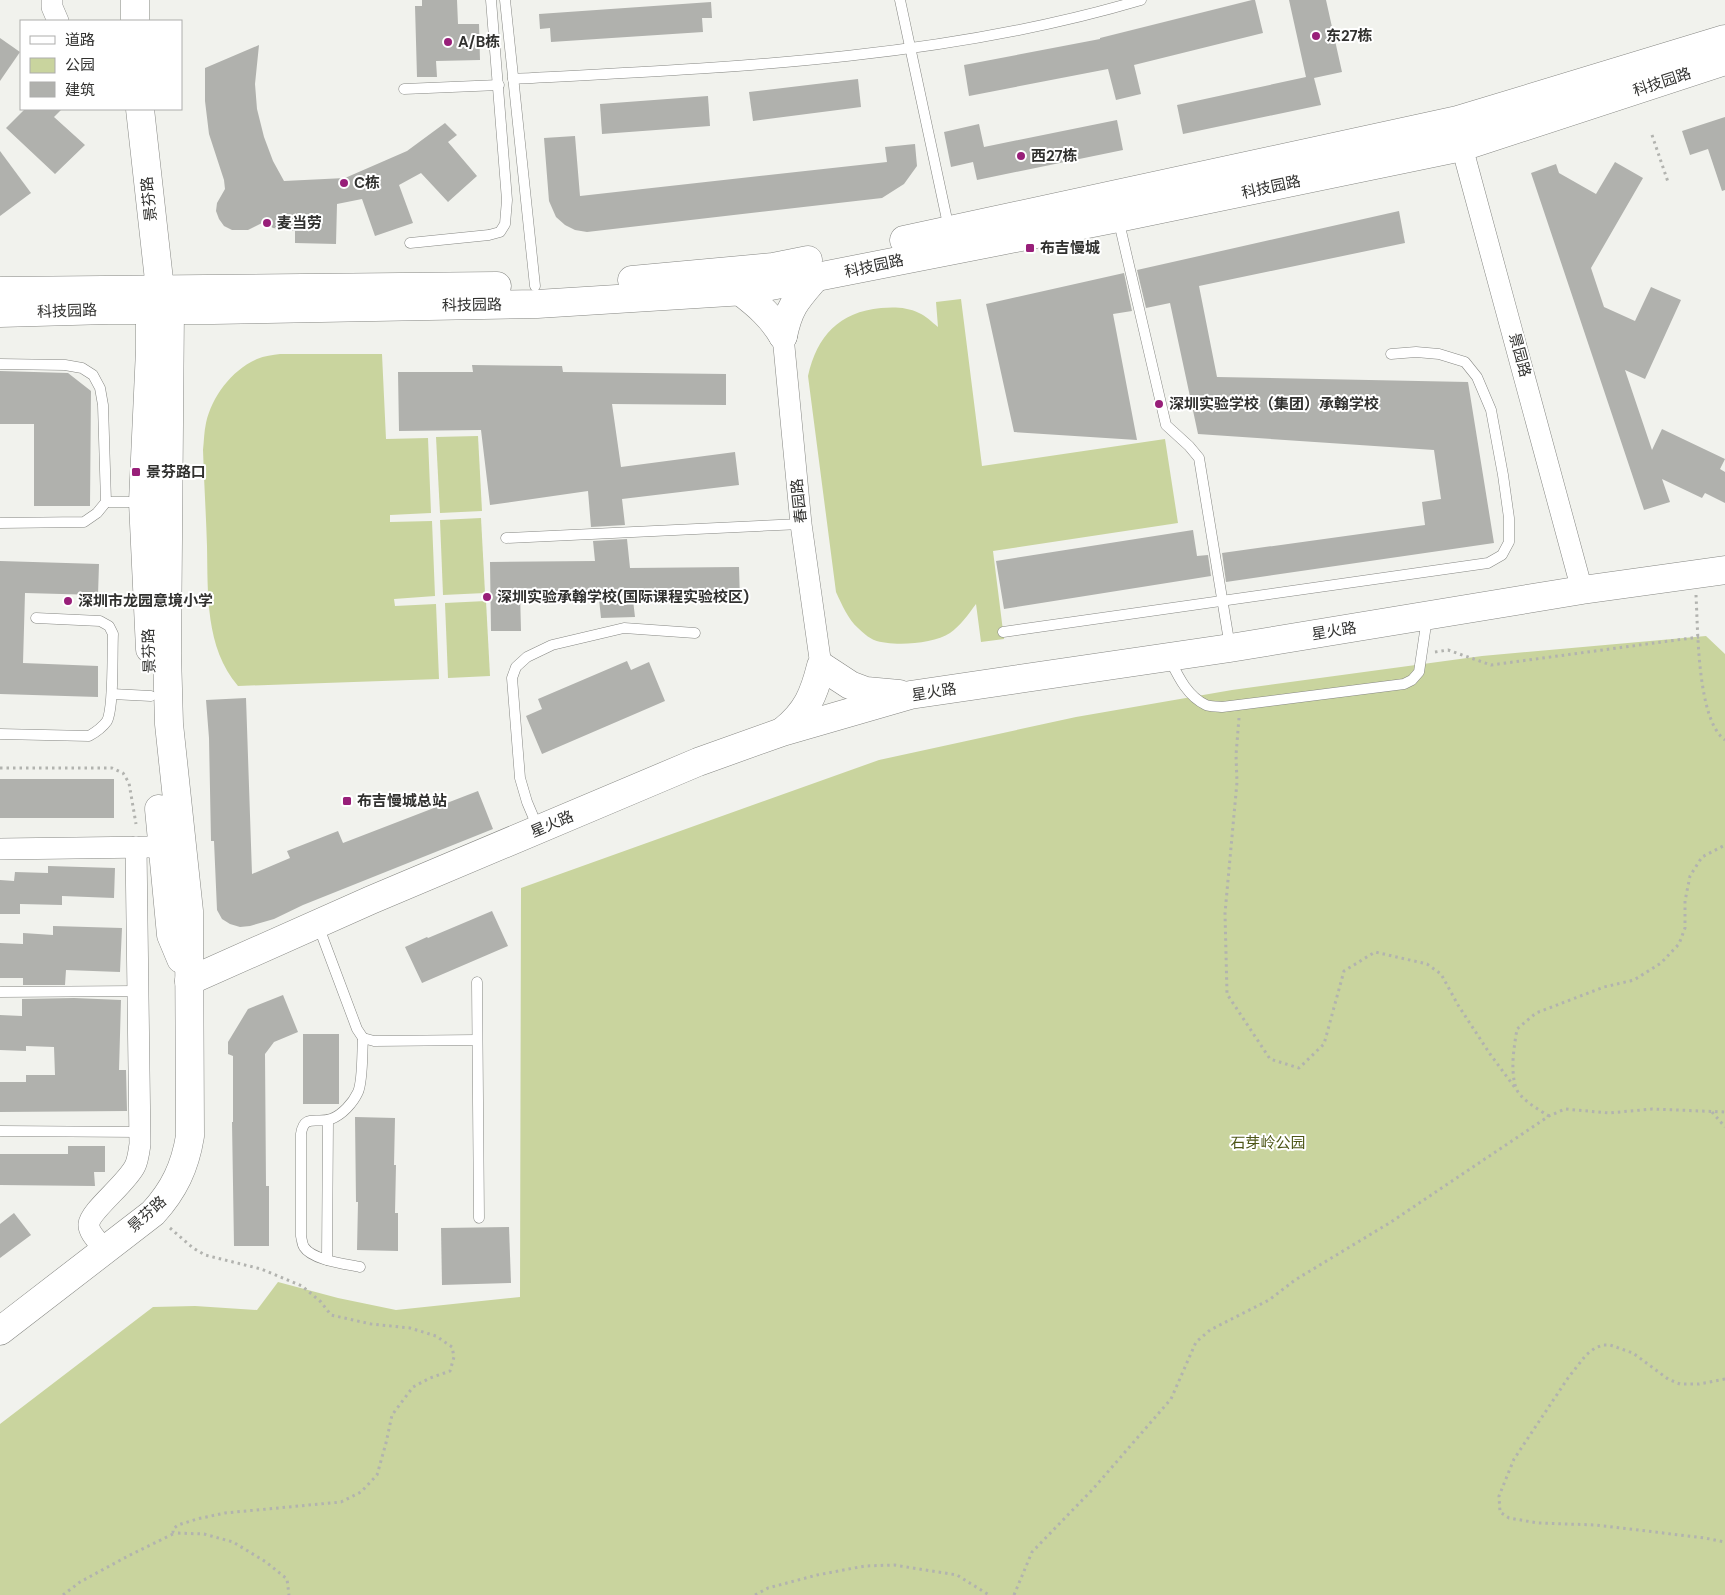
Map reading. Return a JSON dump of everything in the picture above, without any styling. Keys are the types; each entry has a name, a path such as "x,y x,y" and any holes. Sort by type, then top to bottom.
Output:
{"street":[{"path":"52,0 52,7 58,20"},
{"path":"135,0 135,20"},
{"name":"科技园路","path":"0,313 160,303 648,280 773,267 1458,120 1725,39"},
{"name":"科技园路","path":"0,291 160,303 537,304 741,292 1118,218 1462,147 1725,61"},
{"name":"景芬路","path":"0,1331 153,1213 166,1199 175,1185 187,1153 190,1136 190,911 169,724 160,303 140,110"},
{"name":"景园路","path":"1458,120 1462,147 1582,590"},
{"name":"春园路","path":"782,336 796,298 815,278"},
{"name":"春园路","path":"741,292 775,322 782,336 801,524 821,666 815,689 807,707 797,720 782,732"},
{"name":"景芬路","path":"160,303 150,350 143,502 151,696 147,846 171,935 189,981"},
{"name":"星火路","path":"189,981 698,762 782,732 910,695 1230,648 1582,590 1725,570"},
{"path":"821,666 850,685 866,691 910,695"},
{"path":"0,849 147,846 137,991 140,1144 136,1166 121,1187 94,1214 89,1224 91,1231 105,1250"}],"lane":[{"path":"410,243 489,236 500,232 505,224 508,200 491,0"},
{"path":"504,0 535,286"},
{"path":"900,0 949,230"},
{"path":"513,79 728,68 910,48 983,38 1094,14 1141,0"},
{"path":"404,89 499,86"},
{"path":"1118,218 1166,425 1199,458 1230,648"},
{"path":"1003,632 1488,563 1502,555 1509,542 1509,518 1491,410 1477,377 1465,362 1439,354 1416,352 1391,354"},
{"path":"0,364 65,365 82,368 93,375 100,388 103,405 106,502 97,513 84,522 0,522"},
{"path":"106,502 143,502"},
{"path":"506,538 801,524"},
{"path":"1169,657 1179,679 1189,692 1206,705 1222,707 1404,684 1412,680 1419,672 1427,616"},
{"path":"0,734 89,736 99,731 108,720 112,694 113,634 109,626 100,621 36,618"},
{"path":"539,829 527,802 520,778 512,678 516,667 527,657 552,645 624,628 695,633"},
{"path":"112,694 151,696"},
{"path":"318,924 357,1029 363,1038 359,1090 354,1099 340,1115 328,1120 312,1119 306,1123 300,1134 301,1236 303,1246 309,1252 327,1260 360,1267"},
{"path":"477,982 479,1218"},
{"path":"0,992 137,991"},
{"path":"363,1038 374,1041 477,1040"},
{"path":"327,1260 328,1120"},
{"path":"0,1131 140,1132"}],"path":[{"path":"1652,135 1668,182"},
{"path":"1695,574 1702,682 1706,709 1717,734 1725,740"},
{"path":"1448,650 1492,664 1699,637"},
{"path":"1240,705 1236,755 1237,782 1224,913 1227,994 1270,1059 1299,1068 1324,1044 1344,971 1376,952 1427,964 1441,974 1458,1005 1490,1054 1516,1089 1531,1105 1549,1116"},
{"path":"0,768 112,768 123,773 129,783 136,833 147,846"},
{"path":"1516,1089 1512,1059 1517,1029 1536,1014 1604,987 1634,980 1661,963 1679,944 1685,928 1685,900 1690,876 1702,857 1725,846"},
{"path":"1014,1595 1032,1552 1093,1489 1170,1399 1196,1342 1210,1330 1269,1300 1296,1280 1391,1222 1549,1116 1565,1109 1608,1113 1652,1109 1725,1112"},
{"path":"1712,1112 1725,1127"},
{"path":"153,1213 193,1248 204,1255 262,1269 302,1286 321,1302 331,1315 372,1324 410,1328 436,1336 452,1347 454,1357 450,1370 413,1387 392,1415 377,1475 362,1492 340,1502 265,1508 197,1519 178,1525 173,1529 175,1533"},
{"path":"1725,1379 1699,1384 1680,1384 1668,1379 1633,1353 1610,1345 1595,1348 1586,1355 1568,1378 1514,1459 1499,1496 1500,1512 1509,1518 1538,1523 1596,1525 1725,1542"},
{"path":"63,1595 80,1582 175,1533 204,1534 233,1542 266,1562 286,1579 290,1595"},
{"path":"755,1595 768,1588 817,1575 865,1566 894,1565 958,1575 989,1595"}],"green space":[{"path":"961,299 982,466 1165,439 1178,523 993,551 1004,639 981,642 976,604 957,627 943,637 923,642 902,644 882,642 870,638 854,624 836,592 808,376 817,349 824,338 832,328 853,315 866,310 881,308 905,309 922,314 938,327 936,302"},
{"path":"280,354 382,354 386,439 428,438 431,513 390,515 390,522 432,521 435,596 394,599 395,606 436,604 439,679 238,686 227,671 219,654 210,619 203,450 205,426 213,403 231,377 257,359"},
{"path":"478,436 482,511 440,513 436,437"},
{"path":"481,518 485,593 443,595 440,520"},
{"path":"486,601 490,676 448,678 445,603"},
{"name":"石芽岭公园","path":"1706,636 1725,654 1725,1595 0,1595 0,1424 153,1307 195,1306 257,1310 278,1282 338,1298 396,1310 520,1297 521,888 879,760 1076,717 1232,690 1482,656"}],"building":[{"name":"A/B栋","path":"422,0 457,0 458,24 479,24 480,60 436,61 437,77 417,77 415,6 422,6"},
{"path":"1255,0 1263,33 1134,65 1141,94 1116,100 1108,69 969,96 964,65 1100,39"},
{"name":"东27栋","path":"1289,0 1326,0 1342,72 1314,78 1321,105 1183,134 1177,105 1306,77"},
{"path":"711,2 712,18 702,18 703,32 551,42 550,28 540,29 539,14"},
{"path":"0,38 20,52 0,81"},
{"path":"259,45 255,84 257,109 264,137 273,161 284,181 345,178 407,151 445,123 457,135 448,142 477,176 448,202 421,173 399,185 413,223 375,236 362,199 337,204 336,244 295,243 295,231 273,228 264,222 248,230 232,230 224,226 216,211 217,203 225,189 224,180 209,134 205,101 205,68"},
{"path":"858,79 861,107 753,121 749,92"},
{"path":"708,96 710,126 602,134 600,104"},
{"path":"24,110 61,110 54,117 85,145 55,174 6,128"},
{"path":"1725,117 1725,190 1722,191 1708,149 1690,155 1682,131"},
{"name":"西27栋","path":"1117,120 1123,150 977,180 973,162 951,167 944,132 979,124 984,147"},
{"path":"575,136 580,196 887,162 885,147 915,144 917,166 904,184 882,198 587,232 575,230 565,225 556,217 549,201 544,138"},
{"path":"0,151 31,193 0,216"},
{"path":"1615,162 1643,178 1591,268 1604,307 1635,321 1651,287 1681,300 1645,379 1625,370 1652,450 1662,429 1725,459 1720,469 1725,472 1725,503 1705,493 1702,498 1662,479 1670,502 1644,510 1531,173 1556,164 1559,173 1596,194"},
{"path":"1399,211 1405,243 1199,286 1217,377 1468,382 1494,543 1226,582 1222,553 1425,525 1422,502 1441,499 1434,450 1198,434 1170,303 1146,308 1137,270"},
{"path":"1124,273 1132,311 1113,314 1137,440 1014,432 986,304"},
{"path":"472,365 562,366 563,372 726,374 726,405 612,404 621,467 735,452 739,485 622,499 625,525 591,527 588,491 490,505 481,430 399,431 398,372 473,372"},
{"path":"0,371 68,373 91,391 90,506 34,506 34,424 0,424"},
{"path":"1193,530 1197,556 1208,555 1211,576 1004,609 996,561"},
{"path":"627,539 630,568 739,567 740,601 633,600 635,617 601,618 598,590 520,592 521,631 491,631 490,562 595,561 593,541"},
{"path":"0,561 99,564 98,595 25,593 23,663 98,666 98,697 0,694"},
{"path":"627,661 631,670 649,662 665,701 542,754 526,716 542,709 538,699"},
{"path":"246,698 252,874 290,858 287,851 338,831 343,843 478,791 493,829 303,905 274,919 250,926 240,927 230,924 222,919 217,910 214,841 211,841 209,738 206,700"},
{"path":"0,779 114,779 114,818 0,818"},
{"path":"48,866 115,868 114,898 62,896 62,905 20,904 20,914 0,914 0,880 14,881 15,872 48,873"},
{"path":"492,911 508,946 422,983 405,947"},
{"path":"53,926 122,928 120,972 66,970 65,985 23,985 23,978 0,978 0,943 23,944 23,933 53,935"},
{"path":"283,995 298,1032 274,1042 265,1054 266,1186 269,1186 269,1246 234,1246 233,1056 228,1054 228,1042 248,1009"},
{"path":"74,998 121,1000 119,1070 126,1070 127,1111 0,1112 0,1082 26,1082 26,1075 55,1075 54,1047 26,1046 26,1051 0,1050 0,1015 22,1016 22,999"},
{"path":"303,1034 339,1034 339,1104 303,1104"},
{"path":"355,1117 395,1118 395,1213 398,1213 398,1251 357,1250 358,1202 356,1202"},
{"path":"68,1146 105,1146 105,1172 94,1172 95,1186 0,1185 0,1154 68,1154"},
{"path":"14,1213 31,1235 0,1258 0,1224"},
{"path":"509,1227 511,1283 442,1285 441,1228"}],"place":[{"name":"东27栋","path":"1316,36"},
{"name":"A/B栋","path":"448,42"},
{"name":"西27栋","path":"1021,156"},
{"name":"C栋","path":"344,183"},
{"name":"麦当劳","path":"267,223"},
{"name":"布吉慢城","path":"1030,248"},
{"name":"深圳实验学校（集团）承翰学校","path":"1159,404"},
{"name":"景芬路口","path":"136,472"},
{"name":"深圳实验承翰学校(国际课程实验校区)","path":"487,597"},
{"name":"深圳市龙园意境小学","path":"68,601"},
{"name":"布吉慢城总站","path":"347,801"}]}
